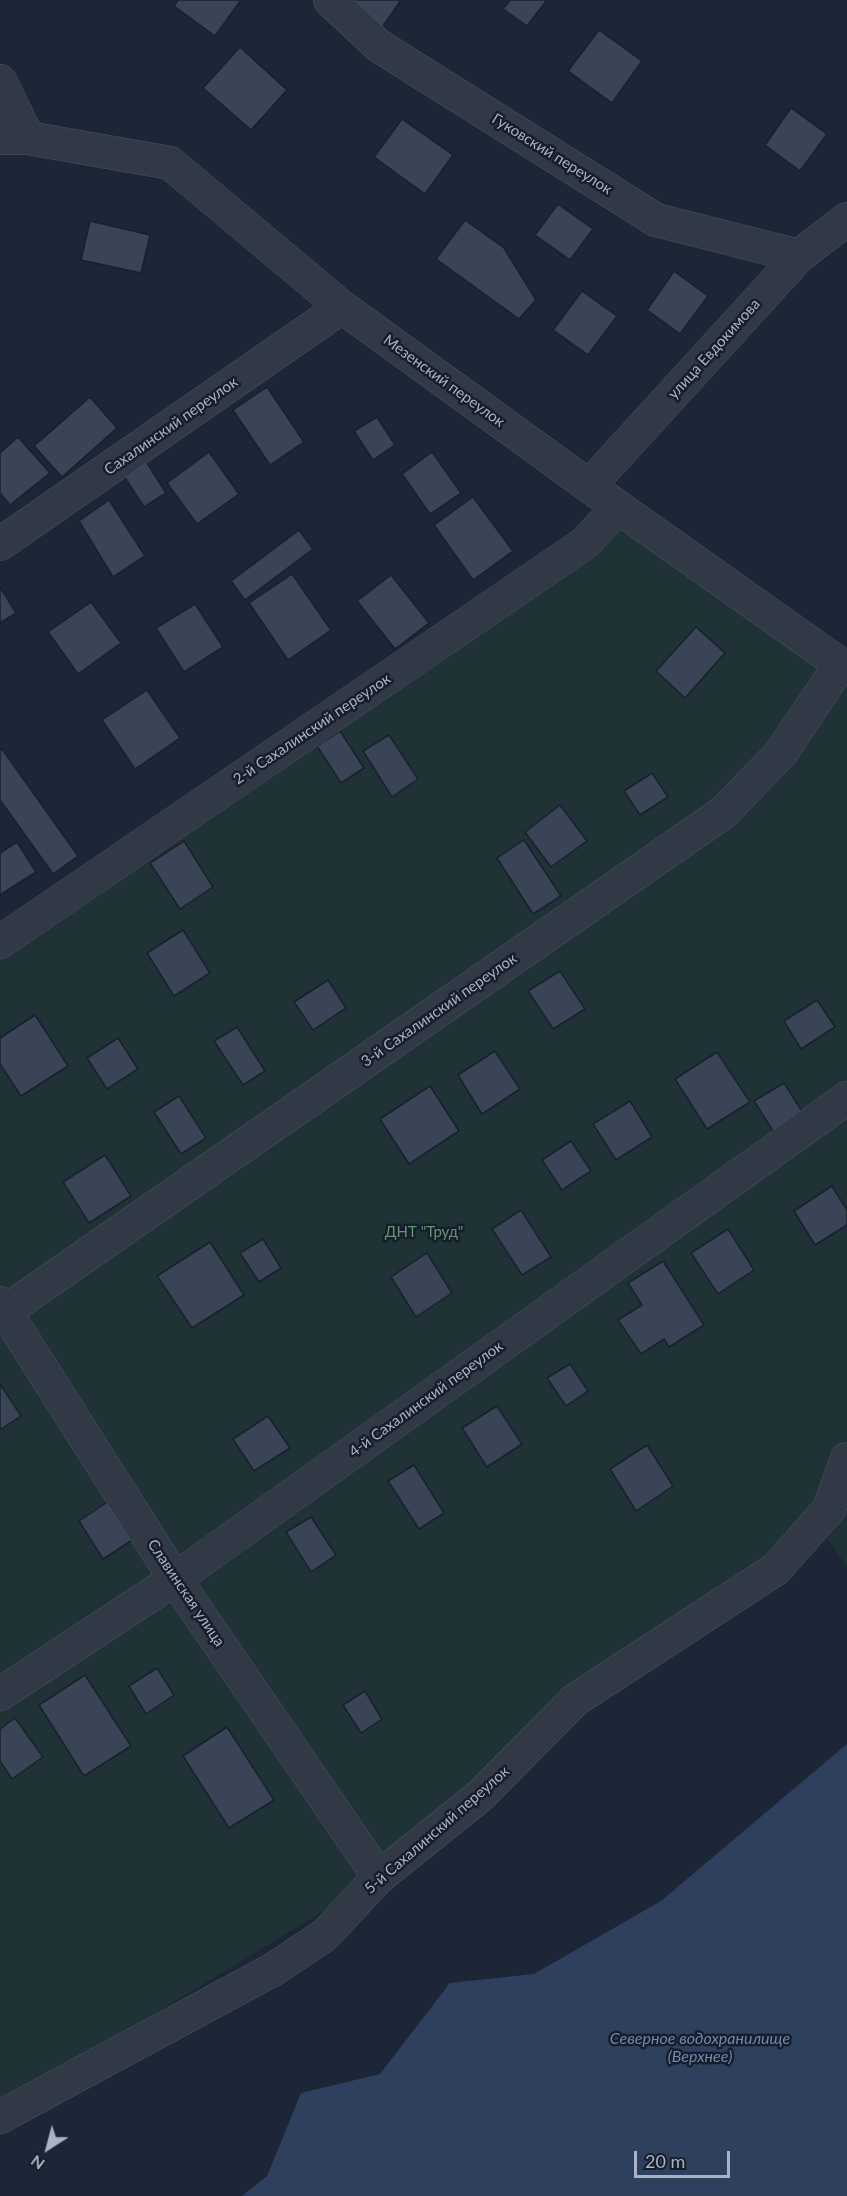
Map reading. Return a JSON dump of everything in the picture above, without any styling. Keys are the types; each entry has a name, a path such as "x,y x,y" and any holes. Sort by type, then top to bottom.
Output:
{"street":[{"name":"Гуковский переулок","path":"330,0 379,46 656,220 799,256"},
{"name":"Мезенский переулок","path":"0,81 14,138 170,163 342,307 844,667"},
{"name":"улица Евдокимова","path":"589,486 799,256 847,219"},
{"name":"Сахалинский переулок","path":"0,544 342,307"},
{"name":"2-й Сахалинский переулок","path":"0,942 585,543 618,507"},
{"name":"3-й Сахалинский переулок","path":"2,1310 724,812 781,753 844,667"},
{"name":"4-й Сахалинский переулок","path":"0,1694 175,1579 847,1098"},
{"name":"Славинская улица","path":"2,1310 175,1579 379,1878"},
{"name":"5-й Сахалинский переулок","path":"0,2117 274,1969 325,1935 379,1878 480,1796 575,1700 776,1569 829,1509 847,1459"}],"green space":[{"name":"ДНТ \"Труд\"","path":"625,522 847,674 847,1566 820,1529 352,1894 0,2107 0,935"}],"water":[{"name":"Северное водохранилище (Верхнее)","path":"847,1744 847,2196 242,2196 267,2176 301,2093 380,2074 450,1983 534,1974 661,1901"}],"building":[{"path":"178,0 241,0 215,36 174,6"},
{"path":"338,0 401,0 381,29"},
{"path":"510,0 547,0 527,26 503,9"},
{"path":"599,30 642,61 612,103 568,71"},
{"path":"240,47 287,90 251,130 203,88"},
{"path":"791,108 827,134 800,171 765,145"},
{"path":"402,119 453,155 425,194 374,157"},
{"path":"558,204 593,229 570,260 535,235"},
{"path":"465,220 504,248 536,300 519,319 436,259"},
{"path":"90,221 150,235 141,273 81,260"},
{"path":"674,271 708,296 680,334 647,310"},
{"path":"582,291 617,316 588,355 553,330"},
{"path":"267,387 304,442 270,465 233,410"},
{"path":"90,397 117,428 62,477 34,446"},
{"path":"377,417 395,445 373,460 354,431"},
{"path":"18,437 50,473 10,505 0,493 0,453"},
{"path":"209,452 239,494 197,524 167,483"},
{"path":"432,452 461,493 430,514 402,474"},
{"path":"142,455 166,493 144,507 120,470"},
{"path":"473,497 513,551 473,580 434,525"},
{"path":"109,500 145,556 113,577 79,521"},
{"path":"299,530 313,549 245,600 231,581"},
{"path":"292,574 331,630 288,660 249,603"},
{"path":"391,575 429,623 395,649 357,601"},
{"path":"0,587 16,613 0,623"},
{"path":"91,602 121,643 78,674 48,632"},
{"path":"195,604 223,647 184,672 156,628"},
{"path":"696,627 725,653 685,698 656,671"},
{"path":"147,690 180,738 135,769 102,720"},
{"path":"340,731 364,768 341,783 317,746"},
{"path":"389,735 418,779 392,797 363,751"},
{"path":"2,749 78,856 53,874 0,800 0,751"},
{"path":"652,773 668,797 640,815 624,791"},
{"path":"560,805 587,841 551,867 525,832"},
{"path":"524,840 561,896 533,914 497,858"},
{"path":"184,841 213,887 180,909 150,863"},
{"path":"17,842 36,872 0,895 0,853"},
{"path":"183,930 210,973 174,996 147,953"},
{"path":"560,971 585,1009 553,1029 528,991"},
{"path":"328,980 346,1008 313,1030 294,1002"},
{"path":"817,1000 835,1027 801,1049 784,1021"},
{"path":"35,1015 68,1066 21,1096 0,1064 0,1038"},
{"path":"237,1027 265,1071 243,1085 214,1041"},
{"path":"118,1038 138,1069 107,1089 87,1058"},
{"path":"495,1051 520,1089 482,1114 458,1075"},
{"path":"717,1052 750,1102 707,1129 675,1079"},
{"path":"784,1083 805,1116 775,1134 754,1101"},
{"path":"430,1086 459,1131 409,1164 380,1119"},
{"path":"179,1096 206,1138 181,1154 154,1112"},
{"path":"630,1101 652,1137 616,1160 593,1124"},
{"path":"571,1141 591,1171 562,1190 542,1160"},
{"path":"105,1155 131,1196 89,1223 63,1182"},
{"path":"832,1186 847,1210 847,1225 815,1245 794,1211"},
{"path":"521,1210 551,1257 522,1275 492,1229"},
{"path":"728,1229 754,1270 718,1294 691,1253"},
{"path":"263,1239 281,1268 259,1282 240,1253"},
{"path":"210,1242 244,1295 192,1328 157,1276"},
{"path":"427,1253 452,1293 416,1317 391,1277"},
{"path":"663,1261 704,1325 669,1347 664,1339 641,1354 618,1320 642,1305 628,1283"},
{"path":"570,1364 588,1391 566,1406 547,1378"},
{"path":"0,1384 21,1416 0,1430"},
{"path":"497,1406 522,1444 487,1467 462,1428"},
{"path":"268,1416 290,1448 254,1471 233,1439"},
{"path":"647,1445 673,1486 636,1511 610,1469"},
{"path":"414,1465 444,1513 419,1529 388,1481"},
{"path":"109,1501 134,1539 103,1559 79,1521"},
{"path":"311,1517 336,1555 311,1572 286,1532"},
{"path":"157,1668 174,1695 146,1714 129,1686"},
{"path":"85,1675 131,1746 84,1776 39,1705"},
{"path":"365,1691 382,1719 361,1733 343,1705"},
{"path":"15,1718 43,1757 12,1779 0,1761 0,1729"},
{"path":"227,1727 274,1800 229,1828 183,1756"}]}
